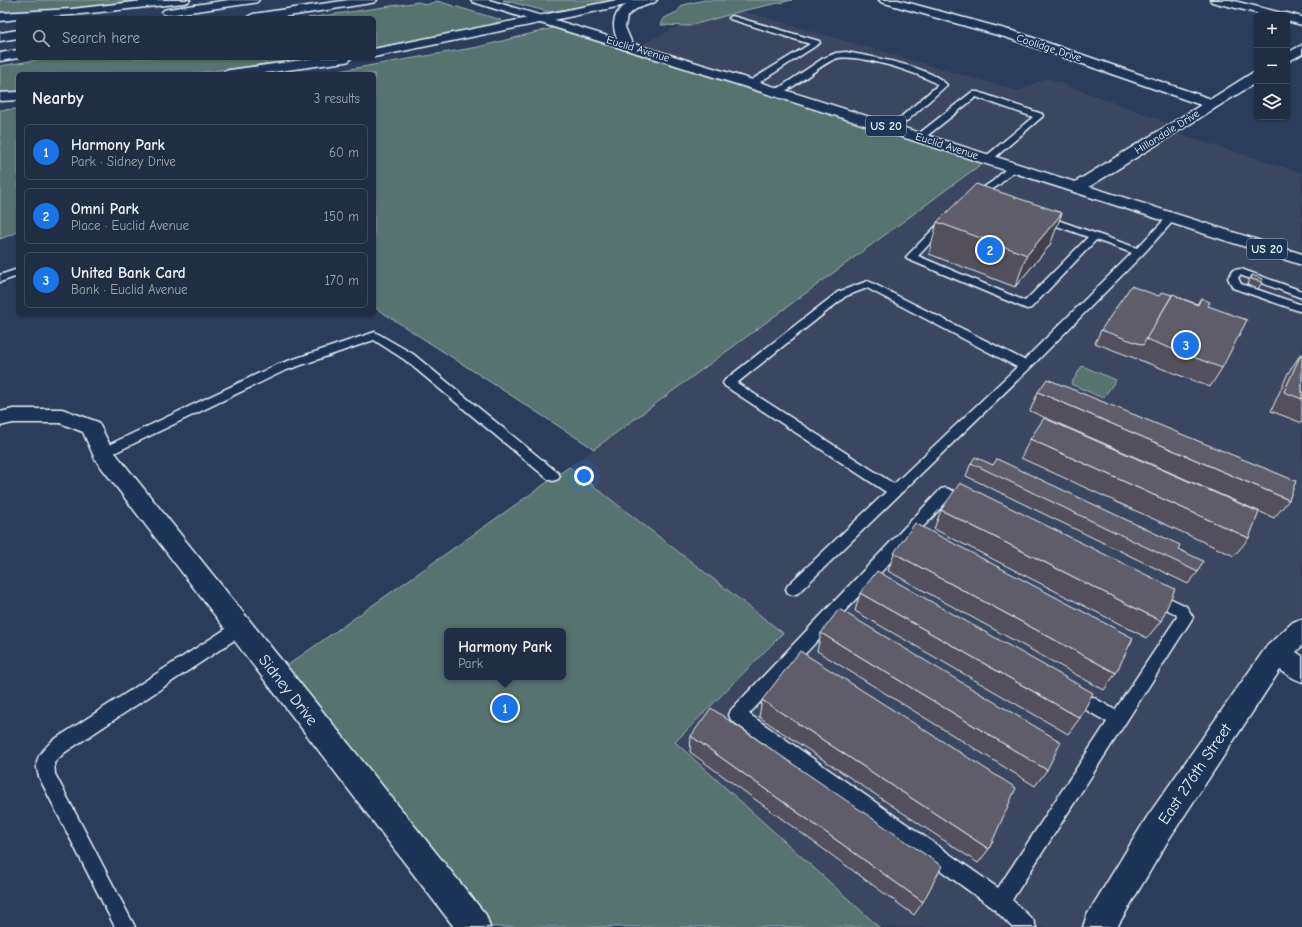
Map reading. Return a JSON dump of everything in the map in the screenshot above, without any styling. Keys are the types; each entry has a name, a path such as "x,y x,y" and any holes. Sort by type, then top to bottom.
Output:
{"main road":[{"path":"0,17 72,12 184,0"},
{"path":"144,16 254,0"},
{"path":"266,16 371,0"},
{"name":"Euclid Avenue","path":"477,0 920,137 1302,260"},
{"path":"376,53 634,0"},
{"path":"627,46 619,30 619,19 631,7 651,0"},
{"name":"Coolidge Drive","path":"884,0 1012,35 1212,104"},
{"path":"1216,0 1266,12"},
{"path":"1290,18 1302,21"},
{"path":"0,37 16,34"},
{"path":"1290,56 1302,49"},
{"path":"0,57 16,54"},
{"path":"244,72 331,60"},
{"name":"Hillandale Drive","path":"1078,187 1254,78"},
{"path":"0,97 16,96"},
{"name":"Sidney Drive","path":"0,419 13,416 62,416 91,427 103,453 474,927"},
{"name":"East 276th Street","path":"1099,927 1158,828 1276,654 1302,630"},
{"path":"1276,654 1302,670"}],"lane":[{"path":"732,18 816,43 751,84"},
{"path":"776,92 793,83 827,59 836,55 846,54 913,71 938,80 943,85 905,118 890,128"},
{"path":"920,137 975,94 1039,116 988,159"},
{"path":"993,200 975,197 996,183 1013,167"},
{"path":"955,212 911,257 1027,306 1095,236"},
{"path":"1036,216 1139,252"},
{"path":"793,589 1025,366 1171,218"},
{"path":"1302,295 1241,272 1237,272 1233,278 1237,286 1302,309"},
{"path":"0,279 16,273"},
{"path":"894,491 729,383 842,294 868,284 1025,366"},
{"path":"103,453 280,368 375,336 409,357 553,476"},
{"path":"980,509 946,493 737,715 1000,901 1026,927"},
{"path":"869,576 883,584"},
{"path":"1000,901 1185,617 1181,610 1139,589"},
{"path":"125,927 47,775 45,760 58,747 240,628"},
{"path":"1063,688 1118,720"}],"shaded area":[{"path":"742,11 1018,91 1047,78 1177,126 1169,131 1302,173 1302,630 1099,927 879,927 675,742 783,633 569,467 988,159 634,48 679,26"}],"green space":[{"path":"0,0 137,0 86,7 0,13"},
{"path":"503,0 623,0 549,12"},
{"path":"704,0 792,0 742,11 689,26 661,25 664,18 677,12 683,5"},
{"path":"437,1 501,20 492,25 376,48 376,16 322,16 419,2 426,5"},
{"path":"561,26 988,159 594,449 376,308 376,72 333,72 478,47"},
{"path":"37,60 301,60 205,72 16,72 16,92 0,93 0,66"},
{"path":"16,109 16,233 0,239 0,110"},
{"path":"1082,366 1116,380 1103,398 1071,384"},
{"path":"569,467 783,633 675,742 879,927 474,927 275,674"}],"building":[{"path":"976,184 1062,213 1027,255 937,222"},
{"path":"1252,275 1263,279 1262,282 1251,279"},
{"path":"1131,286 1159,296 1162,292 1172,295 1143,345 1101,330"},
{"path":"1173,294 1198,305 1201,298 1210,302 1208,306 1247,320 1222,368 1146,339"},
{"path":"1302,354 1302,399 1284,392"},
{"path":"1047,379 1296,481 1289,500 1038,392"},
{"path":"1044,418 1259,512 1249,538 1030,439"},
{"path":"975,457 993,465 997,459 1180,545 1178,549 1203,561 1198,572 971,463"},
{"path":"960,483 1175,589 1161,621 941,510"},
{"path":"915,523 1133,638 1116,673 894,553"},
{"path":"877,571 1093,693 1080,718 860,593"},
{"path":"839,609 1061,742 1047,770 821,633"},
{"path":"800,651 1016,788 989,849 762,700"},
{"path":"711,708 942,866 923,902 691,736"}],"place":[{"name":"Omni Park","path":"990,250"},
{"name":"United Bank Card","path":"1186,345"},
{"name":"Harmony Park","path":"505,708"}]}
